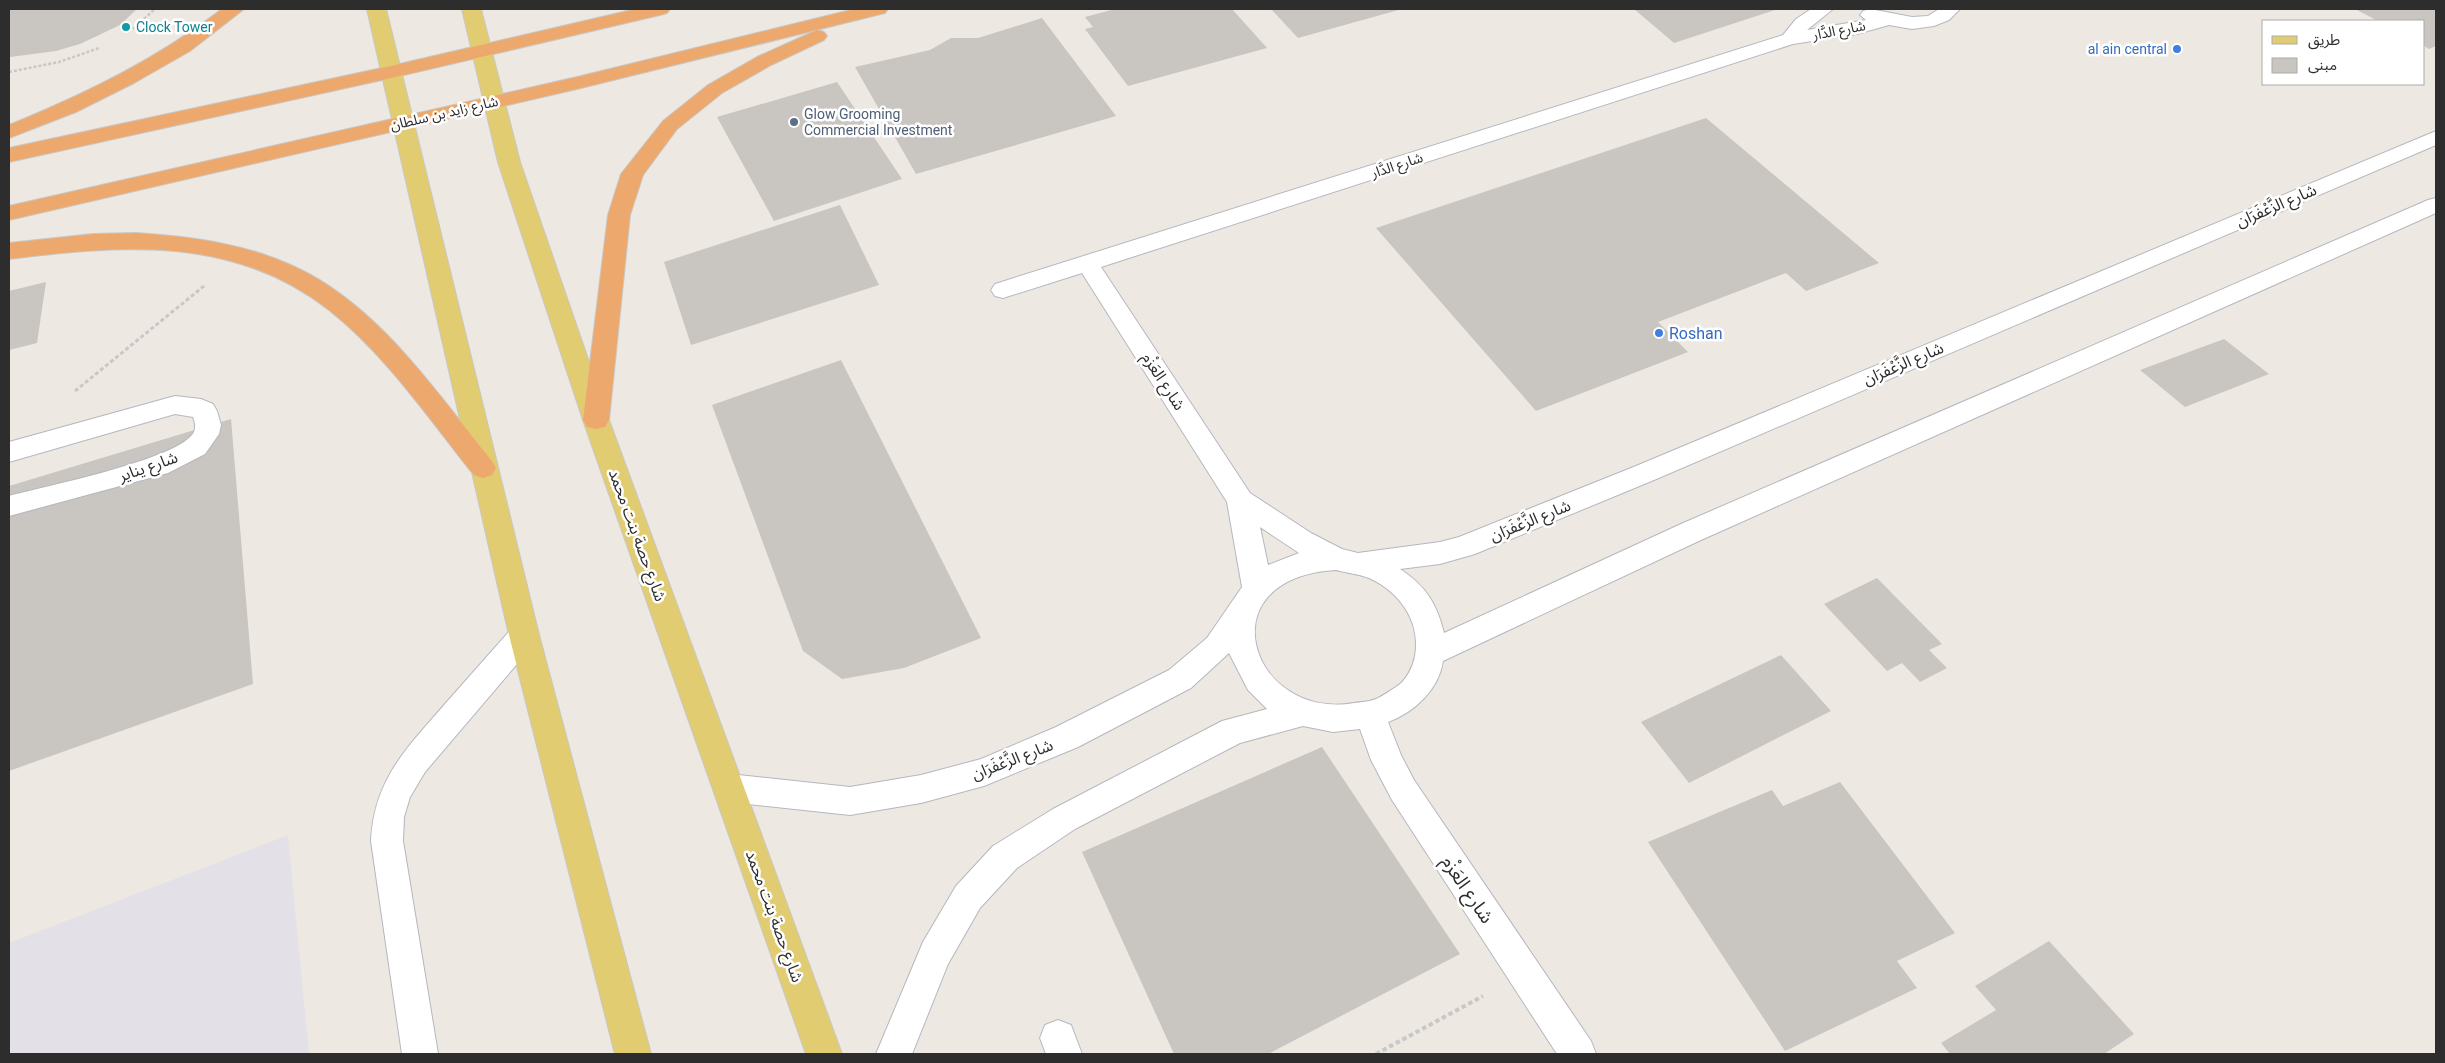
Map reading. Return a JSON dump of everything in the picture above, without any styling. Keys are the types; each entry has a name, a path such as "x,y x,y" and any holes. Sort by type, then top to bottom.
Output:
{"highway":[{"path":"9,132 75,104 136,73 207,32 234,9"},
{"path":"9,155 391,72 660,9"},
{"path":"596,420 619,215 632,174 670,125 715,89 764,61 874,10"},
{"name":"شارع زايد بن سلطان","path":"9,213 494,102 874,10"},
{"path":"9,250 98,240 151,241 199,246 242,256 304,282 336,303 391,358 484,468"}],"main road":[{"path":"376,9 524,636 632,1054"},
{"name":"شارع حصة بنت محمد","path":"471,9 509,162 596,420 824,1054"}],"street":[{"name":"شارع الدَّار","path":"1790,39 1803,23 1823,9"},
{"path":"1858,9 1887,20 1923,22 1938,18 1950,9"},
{"name":"شارع الدَّار","path":"1003,290 1790,39 1849,30 1887,20"},
{"name":"شارع الزَّعْفَرَان","path":"1349,561 1440,553 1464,546 1645,473 2436,137"},
{"path":"1433,652 1691,532 2436,205"},
{"name":"شارع العَزْم","path":"1087,263 1240,500 1253,559 1252,596"},
{"name":"شارع يناير","path":"9,452 175,405 192,406 204,411 208,426 206,434 195,447 165,463 9,506"},
{"name":"شارع العَزْم","path":"1240,500 1293,536 1349,561"},
{"path":"1313,560 1349,561 1387,572 1408,588 1424,607 1432,629 1433,652 1423,680 1401,701 1372,716 1337,719 1303,714 1279,702 1260,685 1247,666 1240,644 1241,622 1252,596 1273,576 1292,566 1313,560"},
{"name":"شارع الزَّعْفَرَان","path":"729,788 850,801 921,789 984,772 1067,737 1180,679 1218,647 1252,596"},
{"path":"420,1054 387,841 388,817 396,792 414,762 524,636"},
{"path":"894,1054 935,954 968,897 1005,857 1064,819 1233,731 1303,714"},
{"name":"شارع العَزْم","path":"1372,716 1387,760 1403,790 1578,1054"}],"path":[{"path":"126,32 155,9"},
{"path":"9,72 59,62 101,47"},
{"path":"39,443 42,421 242,256"},
{"path":"1376,1054 1524,974"}],"shaded area":[{"path":"288,835 309,1054 9,1054 9,943"}],"building":[{"path":"9,9 137,9 120,25 80,44 56,51 10,57"},
{"path":"1115,9 1232,9 1267,48 1128,86 1085,29 1093,27 1085,17"},
{"path":"1271,9 1402,9 1298,38"},
{"path":"1634,9 1778,9 1674,43"},
{"path":"2355,9 2436,9 2436,46 2429,49 2425,47 2425,20 2376,20"},
{"path":"1042,18 1116,116 916,174 855,67 930,50 951,38 978,38"},
{"path":"837,82 902,179 774,221 717,117"},
{"path":"1706,118 1879,263 1806,291 1786,273 1658,322 1688,352 1536,411 1376,228"},
{"path":"840,205 879,285 691,345 664,262"},
{"path":"46,282 37,343 9,350 9,291"},
{"path":"2224,339 2269,374 2185,407 2140,370"},
{"path":"841,360 981,638 904,668 842,679 803,651 712,405"},
{"path":"231,419 253,684 9,771 9,486"},
{"path":"1877,578 1942,644 1929,650 1947,668 1920,682 1902,663 1887,671 1824,604"},
{"path":"1781,655 1831,711 1689,783 1641,722"},
{"path":"1322,747 1460,954 1268,1054 1174,1054 1082,852"},
{"path":"1840,782 1955,933 1897,961 1917,988 1785,1051 1648,842 1772,790 1783,806"},
{"path":"2049,941 2134,1034 2104,1054 1950,1054 1941,1043 1996,1010 1975,986"}],"place":[{"name":"Clock Tower","path":"126,27"},
{"name":"al ain central","path":"2177,49"},
{"name":"Glow Grooming Commercial Investment","path":"794,122"},
{"name":"Roshan","path":"1659,333"}]}
